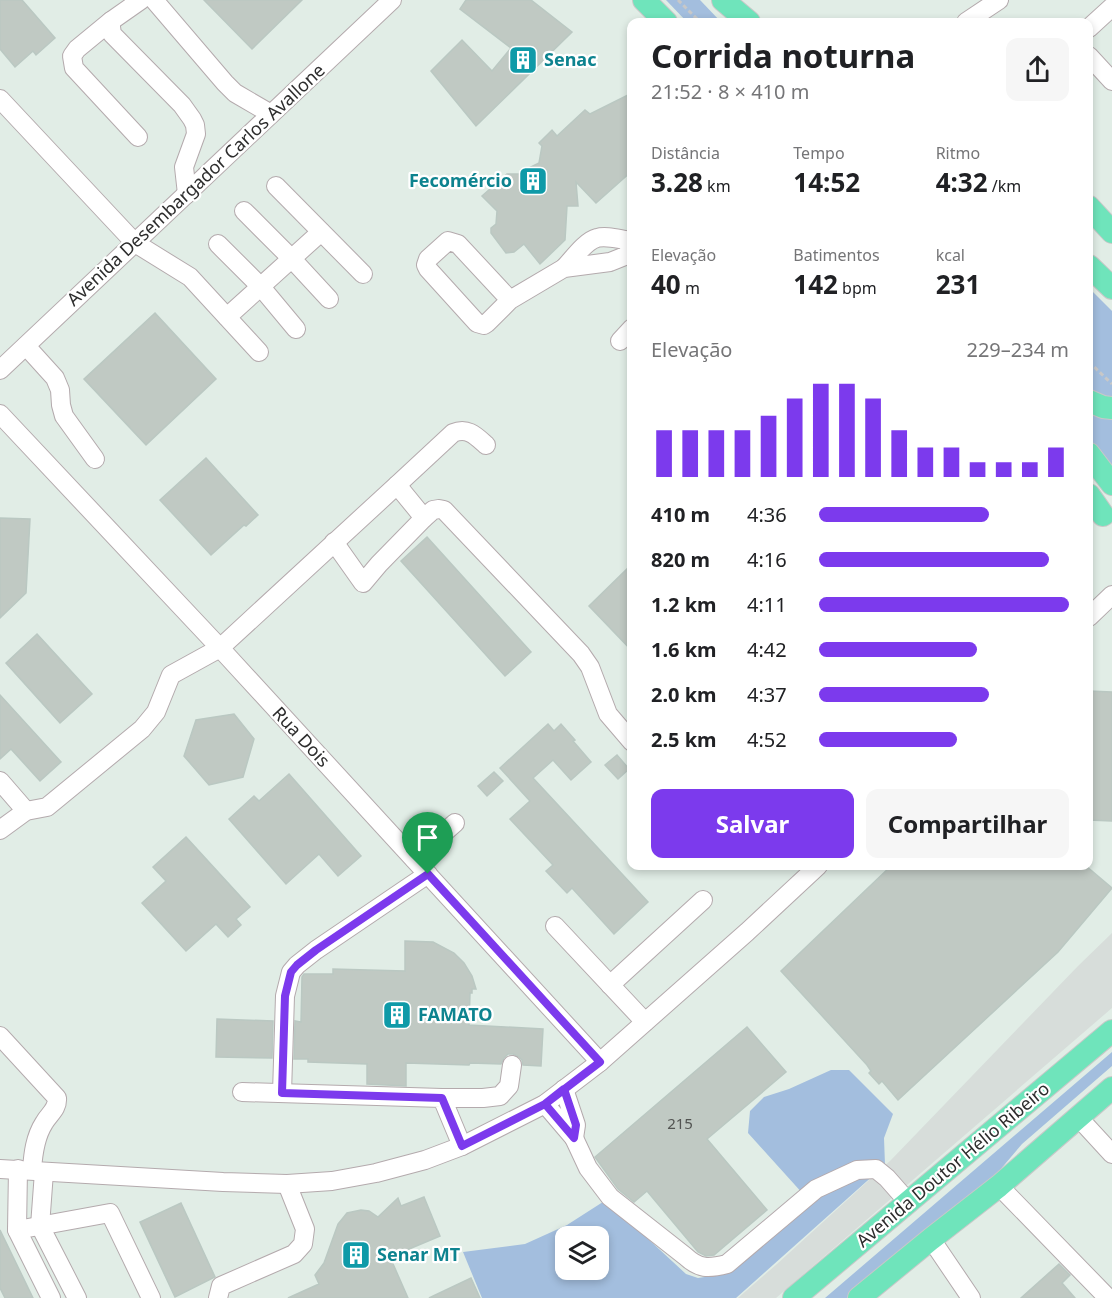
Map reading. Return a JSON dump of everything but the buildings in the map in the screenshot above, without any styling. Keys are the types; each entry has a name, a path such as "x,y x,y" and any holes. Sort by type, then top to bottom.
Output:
{"main road":[{"path":"642,0 662,18"},
{"path":"723,0 744,18"},
{"path":"1093,211 1112,232"},
{"path":"1093,270 1112,288"},
{"path":"1093,403 1112,408"},
{"path":"1093,459 1112,484"},
{"path":"1093,483 1104,509"},
{"path":"1093,499 1104,509"},
{"name":"Avenida Doutor Hélio Ribeiro","path":"794,1298 1112,1031"},
{"path":"859,1298 999,1186 1112,1088"}],"street":[{"path":"138,137 74,68 72,56 77,49 111,21 141,0"},
{"path":"154,0 235,93 271,114"},
{"path":"642,0 650,18"},
{"path":"972,18 999,0"},
{"path":"989,18 1005,0"},
{"name":"Avenida Desembargador Carlos Avallone","path":"0,370 390,1"},
{"path":"1093,24 1112,7"},
{"path":"111,21 112,34 182,105 195,125 196,134 184,167 187,194"},
{"path":"1093,60 1112,81"},
{"path":"0,99 135,243 190,277 259,352"},
{"path":"276,186 363,274"},
{"path":"244,211 329,299"},
{"path":"227,317 321,232"},
{"path":"510,300 458,244 448,241 428,259 426,265 428,269 477,323 484,325 510,300 564,268 588,243 596,238 627,240"},
{"path":"218,244 261,287 296,330"},
{"path":"564,268 610,262 627,254"},
{"path":"26,346 55,378 60,390 64,416 94,459"},
{"name":"Rua Dois","path":"0,414 220,648 600,1062"},
{"path":"0,830 26,812 46,807 142,729 156,712 171,675 220,648 453,433 470,432 486,446"},
{"path":"397,485 424,518"},
{"path":"334,542 363,583 424,518 434,510 439,508 444,510 581,654 590,667 609,714 627,736"},
{"path":"1093,613 1112,596"},
{"path":"0,781 26,812"},
{"path":"414,859 455,823"},
{"path":"23,1170 287,1184 332,1181 376,1173 425,1160 462,1146 545,1104 600,1062 814,870"},
{"path":"282,1093 285,996 291,972 316,950 428,874"},
{"path":"610,985 703,900"},
{"path":"555,926 645,1022"},
{"path":"0,1036 57,1098 58,1102 43,1124 23,1170 17,1230 51,1298"},
{"path":"242,1092 483,1098 500,1096 509,1086 512,1065"},
{"path":"564,1089 576,1125 574,1138"},
{"path":"442,1098 462,1146"},
{"path":"545,1104 574,1138 588,1168 610,1197 693,1264 703,1267 712,1268 727,1264 816,1189 857,1170 876,1169 909,1203"},
{"path":"1081,1114 1112,1140"},
{"path":"1081,1114 1112,1154"},
{"path":"23,1170 40,1226 77,1298"},
{"path":"218,1298 221,1286 294,1254 303,1244 305,1229 287,1184"},
{"path":"999,1186 1108,1298"},
{"path":"17,1230 110,1213 152,1298"},
{"path":"932,1239 971,1298"}],"path":[{"path":"678,0 696,18"},
{"path":"1093,366 1112,384"}],"shaded area":[{"path":"666,0 700,0 717,18 683,18"},
{"path":"1093,292 1112,311 1112,468 1093,444"},
{"path":"1112,933 1112,1008 776,1298 738,1298 891,1160"},
{"path":"1112,1052 1112,1066 1022,1144 994,1177 849,1298 825,1298"},
{"path":"831,1070 849,1070 893,1114 884,1138 885,1165 736,1298 482,1298 463,1252 525,1244 555,1230 555,1280 609,1280 609,1226 565,1226 606,1200 686,1274 698,1278 711,1276 804,1195 748,1133 750,1111 764,1097 789,1089"}],"place":[{"name":"Senac","path":"523,60"},
{"name":"Fecomércio","path":"533,181"},
{"name":"FAMATO","path":"397,1015"},
{"name":"Senar MT","path":"356,1255"}],"route":[{"path":"428,874 316,950 291,972 285,996 282,1093 442,1098 462,1146 545,1104 564,1089 576,1125 574,1138 545,1104 564,1089 600,1062 428,874"}]}
